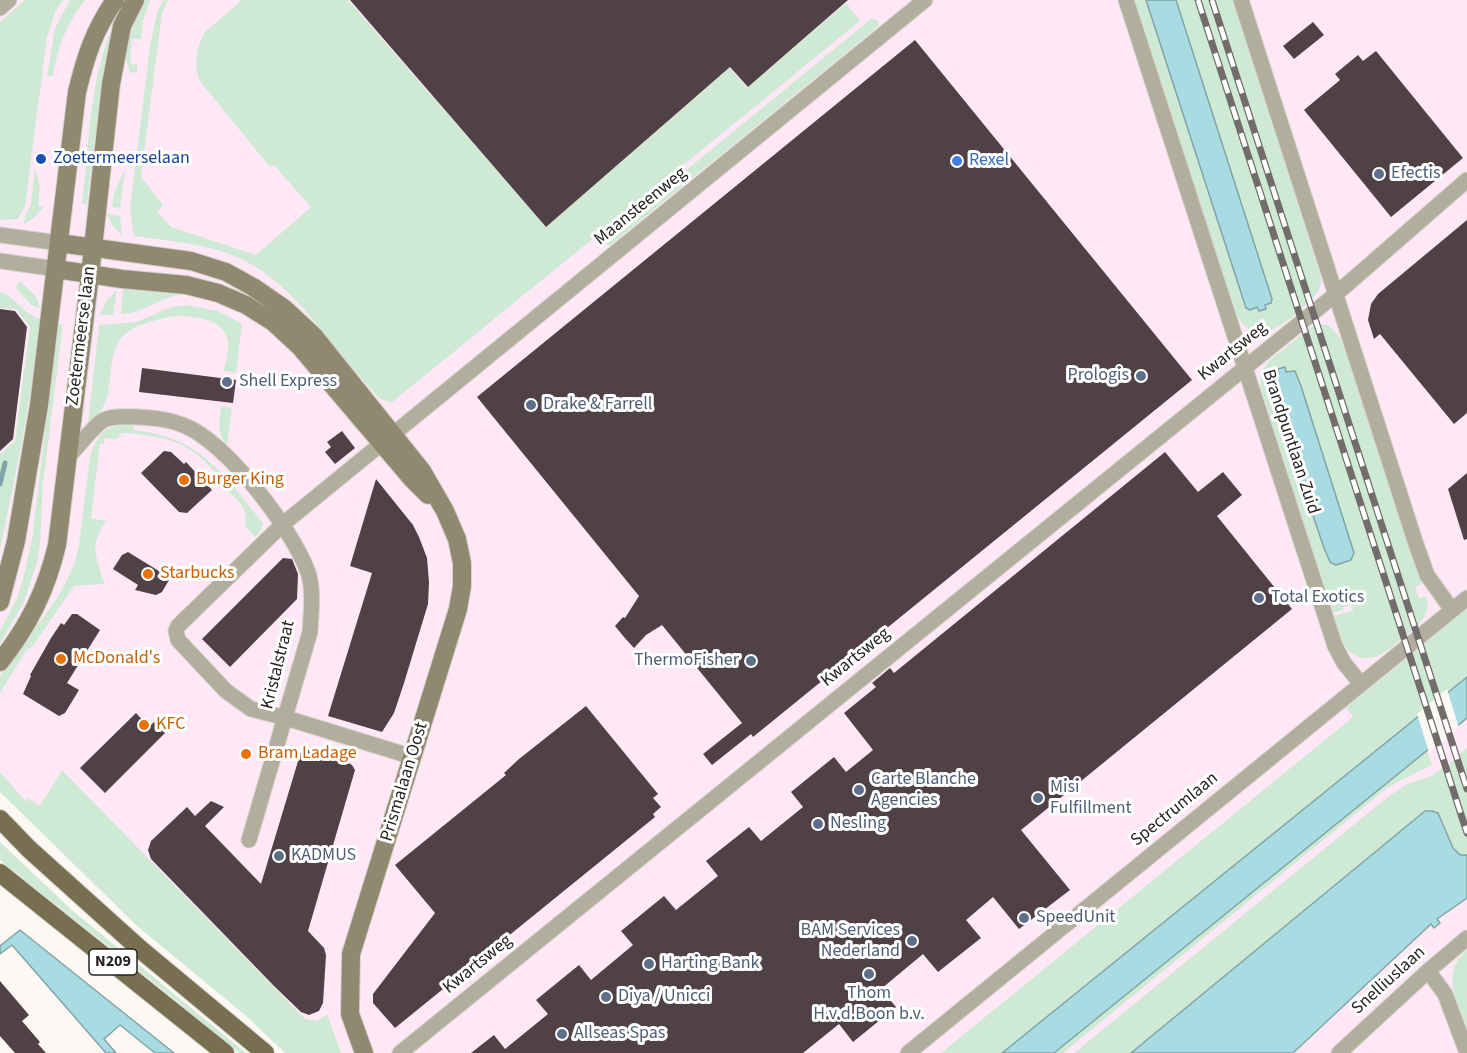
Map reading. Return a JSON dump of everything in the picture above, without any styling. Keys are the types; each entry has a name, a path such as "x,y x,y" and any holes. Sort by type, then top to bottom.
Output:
{"main road":[{"name":"N209","path":"0,819 29,849 140,949 266,1053"},
{"name":"N209","path":"0,873 225,1053"}],"street":[{"path":"0,8 9,0"},
{"name":"Zoetermeerse laan","path":"0,602 18,530 39,405 77,92 87,53 102,20 115,0"},
{"name":"Zoetermeerse laan","path":"0,662 22,633 49,576 58,534 115,54 122,26 135,0"},
{"name":"Maansteenweg","path":"286,717 251,709 226,691 178,639 176,632 188,615 283,524 925,0"},
{"name":"Brandpuntlaan Zuid","path":"1126,0 1335,646 1344,663 1361,684"},
{"path":"1241,0 1423,564 1432,584 1452,610"},
{"name":"Kwartsweg","path":"400,1053 1336,294 1467,180"},
{"path":"0,235 59,243"},
{"name":"Prismalaan Oost","path":"59,243 191,261 226,272 285,309 314,336 388,439 412,479 445,511 457,539 462,563 462,586 458,609 351,954 350,1014 364,1053"},
{"path":"0,261 56,269"},
{"name":"Prismalaan Oost","path":"56,269 90,275 186,285 218,293 246,305 273,322 300,347 388,439"},
{"name":"Kristalstraat","path":"68,457 104,420 120,417 162,418 184,425 199,433 227,455 283,524 296,546 309,575 310,632 249,840"},
{"name":"Spectrumlaan","path":"908,1053 1467,598"},
{"path":"286,717 413,757"},
{"name":"Snelliuslaan","path":"1339,1053 1467,938"},
{"path":"1428,971 1445,994 1467,1053"}],"shaded area":[{"path":"0,0 1467,0 1467,1053 335,1053 0,785"}],"green space":[{"path":"25,0 63,0 55,12 47,37 25,206 18,219 0,220 0,22"},
{"path":"70,0 85,0 64,36 53,76 47,76 55,28"},
{"path":"126,0 103,71 87,204 82,204 93,99 98,73 114,23"},
{"path":"145,0 150,0 143,21 141,39 132,39 130,64 137,65 137,73 130,72 125,56 129,36"},
{"path":"163,0 168,0 162,13 141,177 163,205 157,212 171,227 256,255 311,207 274,165 270,167 199,80 197,55 202,37 242,0 348,0 546,227 730,68 747,88 846,3 860,21 391,403 379,398 287,292 247,262 213,249 134,236 130,209 150,45 157,13"},
{"path":"1134,0 1234,0 1321,278 1318,292 1312,299 1294,316 1276,328 1266,332 1249,329 1241,322 1234,310"},
{"path":"871,19 878,20 879,24 875,29 609,246 602,239"},
{"path":"35,168 40,187 38,206 44,207 33,219 24,224 31,204"},
{"path":"125,168 120,208 112,207 114,194"},
{"path":"107,214 120,216 122,236 112,225"},
{"path":"20,281 36,296 40,309 31,305 18,290 16,287"},
{"path":"139,285 199,293 249,311 270,325 306,358 360,425 355,428 303,363 274,334 232,308 204,297 182,295 174,296 136,312 121,314 123,288"},
{"path":"117,290 113,315 100,315 106,301"},
{"path":"0,292 40,319 18,464 0,550 0,454 15,441 30,327 16,309 0,308"},
{"path":"187,305 218,311 242,324 236,373 224,371 228,348 227,337 221,328 212,322 195,317 177,316 146,323 129,331 118,343 113,356 107,399 100,412 88,423 99,325 136,322 171,307"},
{"path":"58,324 63,325 43,484 37,562 24,602 0,644 0,631 17,598 32,539"},
{"path":"1315,324 1328,325 1339,336 1345,347 1422,584 1415,587 1419,598 1426,596 1427,610 1421,622 1388,650 1376,657 1362,658 1355,655 1345,647 1340,639 1333,616 1353,611 1352,605 1332,613 1260,386 1261,372 1270,360"},
{"path":"221,406 232,408 227,445 220,431"},
{"path":"134,424 134,430 157,434 177,441 209,461 223,474 263,523 261,530 255,537 245,526 246,515 242,506 226,489 218,475 188,448 157,437 129,433 122,433 117,439 105,438 104,444 100,444 91,518 106,521 95,549 105,582 104,584 74,586 32,647 27,649 0,693 0,676 58,597 74,565 79,545 90,457 97,441 104,431 110,428"},
{"path":"1467,609 1467,677 1002,1053 941,1053 1353,717 1346,708"},
{"path":"1467,748 1467,855 1460,855 1453,848 1442,820 1425,811 1131,1053 1074,1053 1389,796 1407,784 1431,776"},
{"path":"1427,750 1432,765 1388,787 1063,1053 1054,1053"},
{"path":"62,770 305,1019 317,1021 327,1014 341,1053 285,1053 245,1015 137,926 0,792 0,772 26,802 28,798 40,806"},
{"path":"0,842 73,911 246,1053 239,1053 0,860"},
{"path":"1467,950 1467,1031 1456,999 1452,978 1454,968"}],"water":[{"path":"1146,0 1176,0 1272,299 1271,303 1265,305 1266,309 1259,311 1257,307 1250,310 1246,308"},
{"path":"1285,367 1286,372 1295,371 1301,386 1354,553 1351,560 1336,565 1330,562 1324,548 1271,392 1274,378 1279,374 1278,369"},
{"path":"1467,677 1467,718 1054,1053 1002,1053"},
{"path":"1425,811 1438,813 1453,848 1460,855 1467,855 1467,898 1437,919 1440,923 1434,928 1431,924 1293,1053 1131,1053"},
{"path":"20,930 174,1053 155,1053 120,1025 104,1039 116,1053 106,1053 12,945 0,954 0,946"}],"pier":[{"path":"1447,689 1459,728 1429,752 1417,714"}],"building":[{"path":"350,0 848,0 748,87 730,67 546,227"},
{"path":"1313,22 1324,35 1294,59 1283,46"},
{"path":"915,40 1192,380 753,737 751,734 712,765 703,754 742,723 662,625 646,635 634,648 615,626 623,617 625,618 639,596 477,397"},
{"path":"1376,51 1463,158 1391,217 1304,110 1340,80 1335,74 1358,55 1363,61"},
{"path":"1467,220 1467,413 1454,424 1380,334 1374,339 1368,320 1371,304 1378,294"},
{"path":"0,309 15,311 27,327 13,439 0,451"},
{"path":"142,368 236,380 233,403 139,392"},
{"path":"342,431 355,448 335,464 325,452 331,447 327,442"},
{"path":"164,451 171,452 184,464 186,462 212,490 187,513 179,512 141,473"},
{"path":"1165,452 1198,492 1223,472 1242,495 1217,516 1292,609 1021,830 1070,890 1019,929 993,897 966,920 981,938 938,972 923,954 881,989 896,1007 853,1042 839,1024 803,1053 471,1053 494,1035 505,1049 548,1014 536,1000 579,965 591,980 633,945 621,931 664,896 676,910 718,876 706,861 749,827 761,841 803,807 791,792 834,757 846,772 873,750 844,713 876,687 872,683 890,668 894,673"},
{"path":"1467,473 1467,539 1464,540 1448,489"},
{"path":"376,479 413,525 427,558 429,582 428,604 404,683 394,713 382,732 328,716 372,573 350,566"},
{"path":"128,552 167,576 169,580 162,592 156,595 135,590 138,585 113,569 122,555"},
{"path":"283,558 292,559 298,574 297,599 230,667 202,639"},
{"path":"72,614 77,614 100,630 67,683 79,690 65,713 59,716 23,694 30,675 51,638 61,623 64,625"},
{"path":"586,706 658,794 653,798 661,807 653,814 655,817 395,1028 373,1003 373,994 435,913 395,865 506,775 504,773 519,759"},
{"path":"136,713 149,727 154,722 165,733 105,793 80,768"},
{"path":"302,748 347,762 355,770 308,931 324,948 326,955 323,1003 319,1011 309,1015 301,1012 275,987 151,859 148,850 151,841 187,807 195,816 211,801 224,807 205,826 261,884"},
{"path":"0,981 29,1015 22,1021 46,1053 15,1053 0,1036"}],"waterway":[{"path":"0,484 5,463"}],"railway":[{"path":"1198,0 1467,833"},
{"path":"1212,0 1467,789"}],"place":[{"name":"Zoetermeerselaan","path":"41,159"},
{"name":"Rexel","path":"957,161"},
{"name":"Efectis","path":"1379,174"},
{"name":"Prologis","path":"1141,376"},
{"name":"Shell Express","path":"227,382"},
{"name":"Drake & Farrell","path":"531,405"},
{"name":"Burger King","path":"184,480"},
{"name":"Starbucks","path":"148,574"},
{"name":"Total Exotics","path":"1259,598"},
{"name":"McDonald's","path":"61,659"},
{"name":"ThermoFisher","path":"751,661"},
{"name":"KFC","path":"144,725"},
{"name":"Bram Ladage","path":"246,754"},
{"name":"Carte Blanche Agencies","path":"859,790"},
{"name":"Misi Fulfillment","path":"1038,798"},
{"name":"Nesling","path":"818,824"},
{"name":"KADMUS","path":"279,856"},
{"name":"SpeedUnit","path":"1024,918"},
{"name":"BAM Services Nederland","path":"912,941"},
{"name":"Harting Bank","path":"649,964"},
{"name":"Thom H.v.d.Boon b.v.","path":"869,974"},
{"name":"Diya / Unicci","path":"606,997"},
{"name":"Allseas Spas","path":"562,1034"}]}
